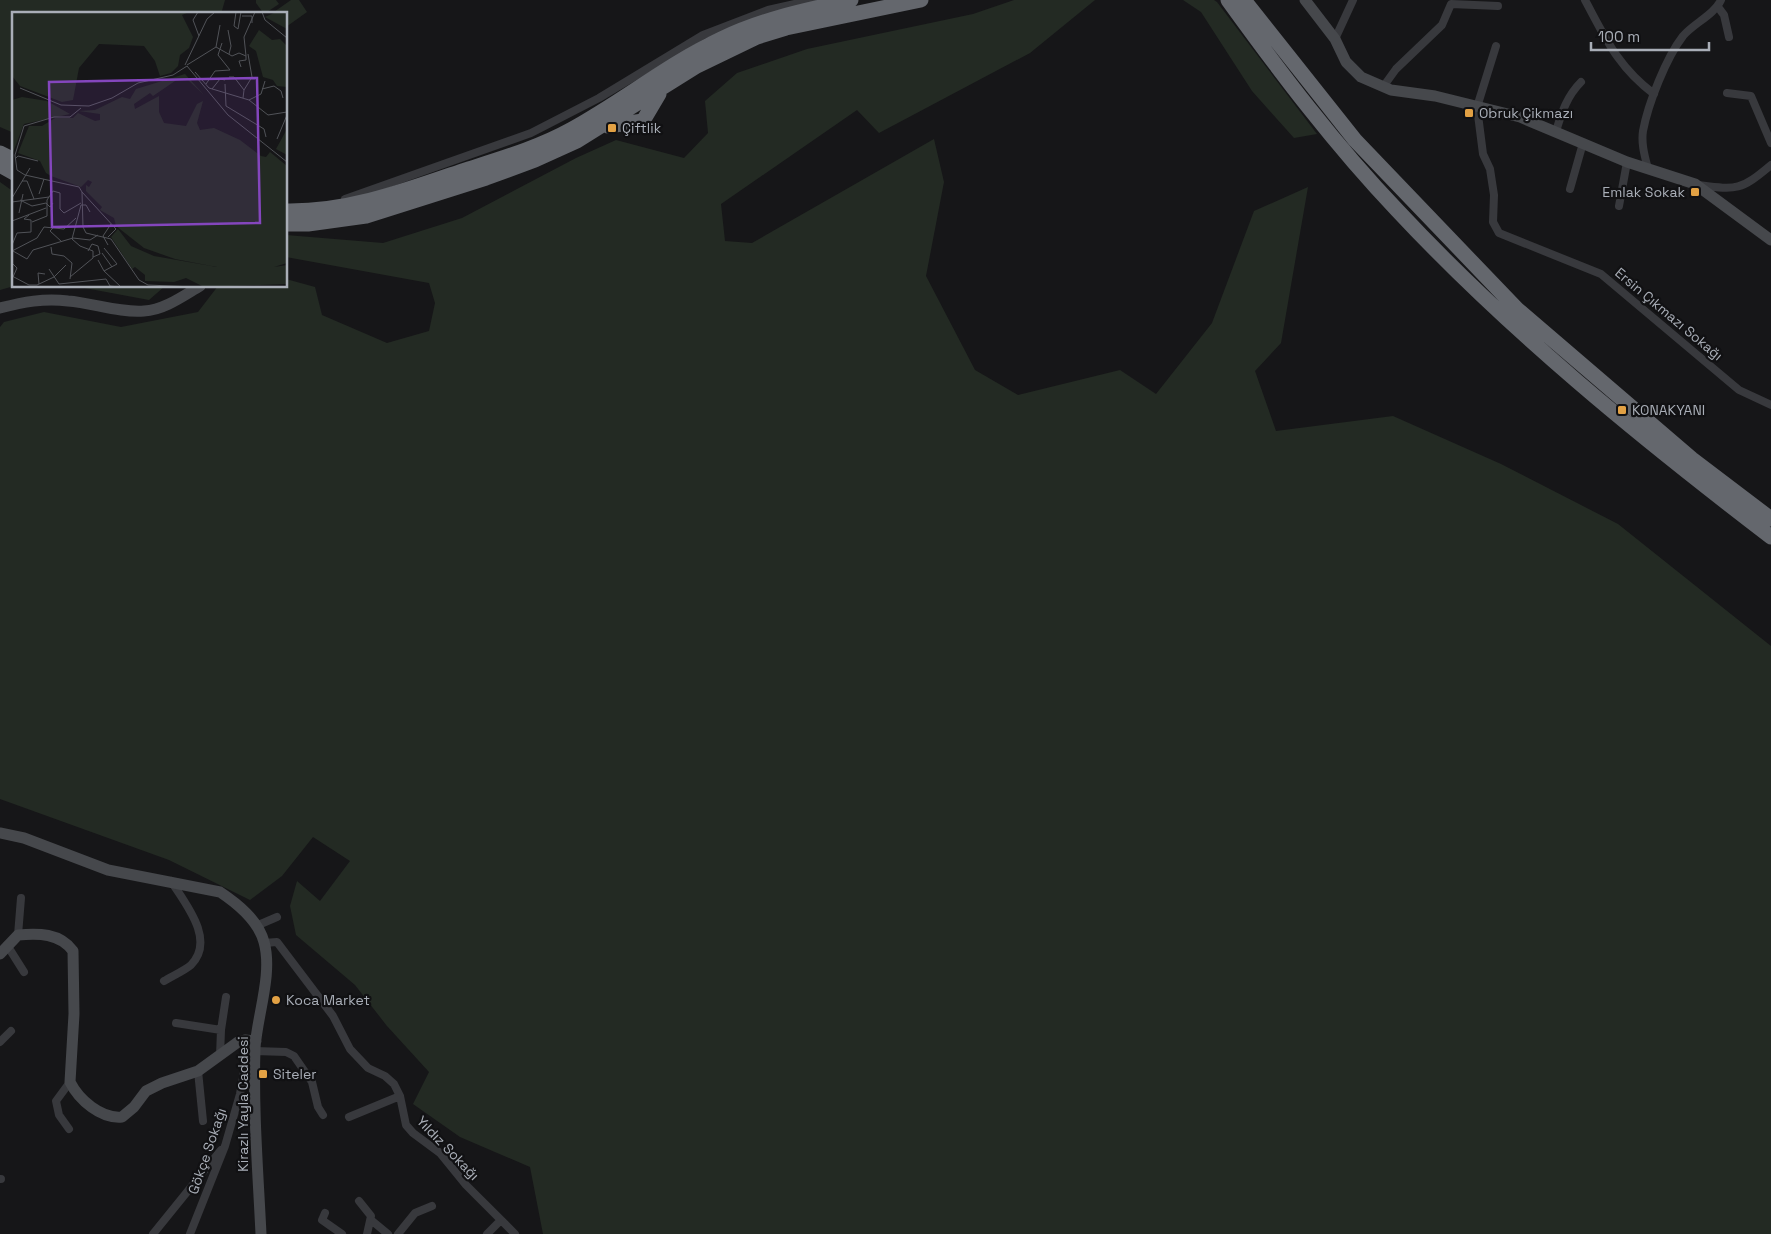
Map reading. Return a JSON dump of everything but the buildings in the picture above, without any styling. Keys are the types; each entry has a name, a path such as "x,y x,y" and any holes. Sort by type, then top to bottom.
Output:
{"highway":[{"path":"288,211 307,211 364,204 530,148 571,130 690,55 721,38 782,15 851,0"},
{"path":"288,224 308,224 366,216 535,160 577,141 696,66 757,37 795,26 921,0"},
{"path":"1228,0 1288,82 1396,210 1499,312 1636,432 1771,537"},
{"path":"1244,0 1355,140 1517,309 1692,459 1771,519"},
{"path":"0,153 12,159"},
{"path":"0,166 12,172"}],"street":[{"path":"288,204 316,205 346,199 531,133 599,98 703,35 768,10 812,0"},
{"path":"1305,0 1335,39 1346,62 1361,77 1383,87 1435,96 1520,117 1627,162 1695,184 1729,189 1740,188 1771,165"},
{"path":"1335,39 1353,0"},
{"path":"1588,2 1615,56 1634,79 1654,94"},
{"path":"1648,169 1643,148 1643,132 1654,94 1683,37 1720,3 1729,37"},
{"path":"1383,87 1396,69 1442,25 1451,4 1498,6"},
{"path":"1477,107 1496,46"},
{"path":"1556,131 1563,108 1581,82"},
{"path":"1727,93 1751,96 1771,143"},
{"name":"Ersin Çıkmazı Sokağı","path":"1477,107 1483,154 1490,169 1494,195 1493,222 1499,233 1601,274 1739,390 1771,404"},
{"path":"1570,190 1583,143"},
{"path":"1618,206 1627,162"},
{"path":"1695,184 1771,240"},
{"path":"0,308 30,300 68,300 120,310 145,311 166,305 186,291"},
{"name":"Kirazlı Yayla Caddesi","path":"0,833 24,838 108,870 220,892 236,902 256,926 264,943 263,996 255,1046 261,1234"},
{"path":"164,981 190,965 197,955 200,941 196,922 171,881"},
{"path":"21,898 18,934 4,950 24,972"},
{"path":"256,926 277,917"},
{"path":"18,934 38,932 53,936 68,943 73,951 74,1014 70,1082 56,1101 59,1115 69,1129"},
{"name":"Yıldız Sokağı","path":"264,943 277,942 333,1016 350,1049 368,1068 385,1076 394,1084 400,1096 406,1125 413,1133 440,1153 466,1185 515,1234"},
{"path":"220,1056 221,1030 226,997"},
{"path":"176,1023 221,1030"},
{"path":"0,1042 11,1031"},
{"path":"70,1082 85,1101 106,1116 122,1117 134,1107 146,1091 162,1083 198,1071 238,1042 245,1040 255,1046 286,1052 294,1056 312,1082 322,1115"},
{"name":"Gökçe Sokağı","path":"190,1234 216,1173 225,1146 240,1094 244,1062 255,1046"},
{"path":"198,1071 202,1120"},
{"path":"349,1117 400,1096"},
{"path":"152,1234 225,1146"},
{"path":"359,1202 369,1213 371,1220 367,1234"},
{"path":"398,1234 415,1213 432,1206"},
{"path":"325,1213 322,1220 342,1234"},
{"path":"371,1220 388,1234"},
{"path":"487,1234 501,1220"}],"shaded area":[{"path":"0,0 225,0 222,12 12,12 12,132 0,127"},
{"path":"256,0 276,0 279,4 267,12 263,12"},
{"path":"291,0 299,0 307,12 288,26 288,12 274,12"},
{"path":"1014,0 1095,0 1030,53 879,133 857,110 721,204 725,241 752,243 934,139 944,182 926,276 975,370 1018,395 1120,370 1156,394 1212,323 1254,211 1308,187 1281,343 1255,371 1276,431 1393,416 1501,464 1618,524 1771,646 1771,1234 543,1234 530,1167 460,1137 413,1104 429,1072 387,1026 355,985 296,935 290,906 297,881 320,901 350,861 313,837 282,876 250,900 169,860 0,799 0,327 4,322 44,312 121,327 198,312 216,288 288,288 288,280 315,287 322,315 387,343 429,331 435,303 429,283 288,257 288,235 383,243 462,218 576,158 616,140 684,158 708,133 705,101 737,73 807,49 973,14"},
{"path":"1183,0 1214,0 1217,2 1317,134 1294,138 1252,91 1201,12"},
{"path":"0,182 12,191 12,287 0,290"},
{"path":"85,288 163,288 149,300"}],"place":[{"name":"Obruk Çikmazı","path":"1469,113"},
{"name":"Çi̇ftli̇k","path":"612,128"},
{"name":"Emlak Sokak","path":"1695,192"},
{"name":"KONAKYANI","path":"1622,410"},
{"name":"Koca Market","path":"276,1000"},
{"name":"Siteler","path":"263,1074"}]}
